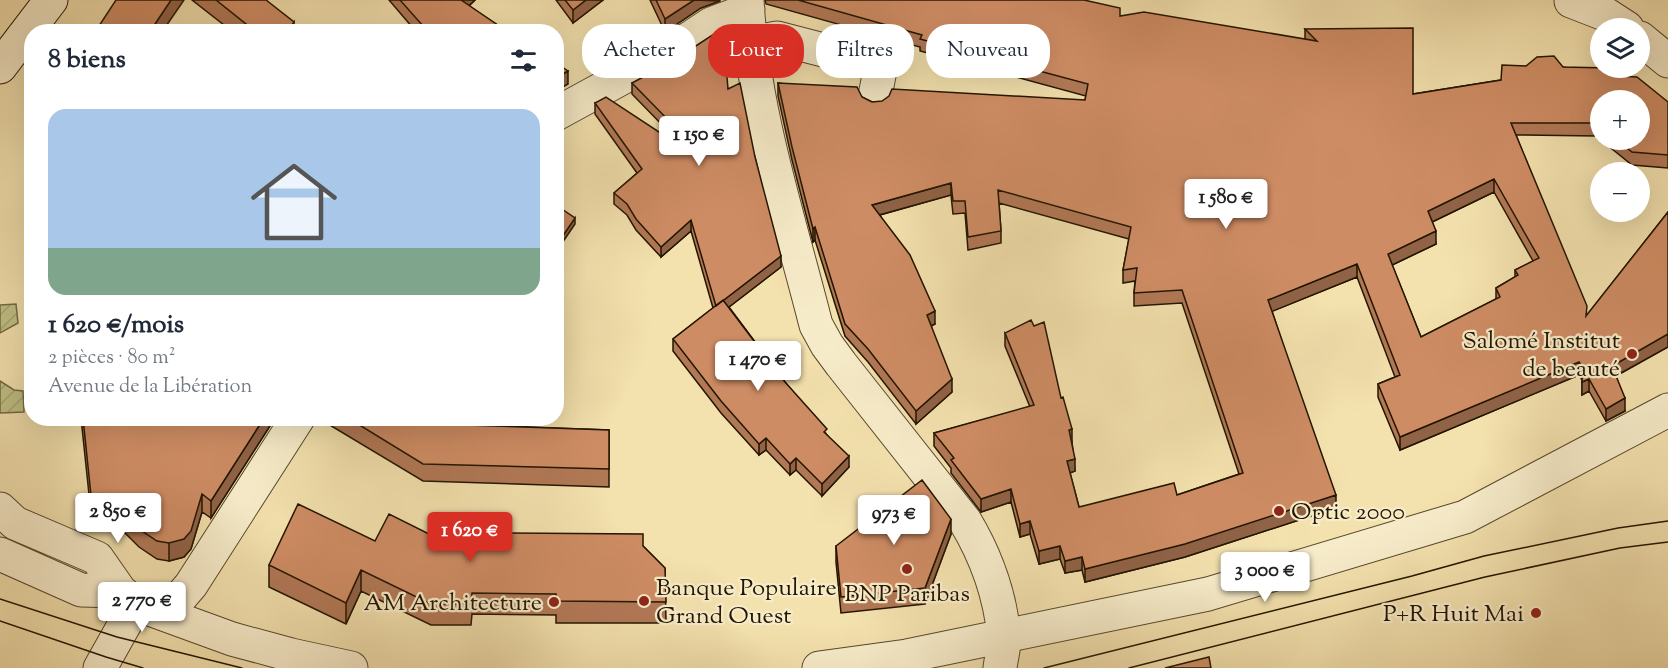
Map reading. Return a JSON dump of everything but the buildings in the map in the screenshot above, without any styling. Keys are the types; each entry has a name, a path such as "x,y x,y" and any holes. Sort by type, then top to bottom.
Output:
{"street":[{"path":"33,24 51,0"},
{"path":"1570,0 1611,18"},
{"path":"564,110 664,55 711,24 747,5 748,24"},
{"path":"0,67 24,35"},
{"path":"804,45 881,65 875,96"},
{"path":"1650,46 1668,61"},
{"path":"755,78 816,325 826,345 965,521 975,537 992,577 1002,652"},
{"path":"819,668 907,656 1002,652 1208,594 1465,517 1668,410"},
{"path":"166,614 191,585 293,426"},
{"path":"0,508 15,523 97,558 128,597"},
{"path":"0,554 81,590 128,597 232,639 351,668"},
{"path":"100,668 128,597"}],"green space":[{"path":"16,304 18,323 0,333 0,305"},
{"path":"0,381 14,390 23,391 24,412 0,413"}],"tram line":[{"path":"1044,668 1484,556 1618,528 1668,521"},
{"path":"1129,668 1485,577 1620,548 1668,542"},
{"path":"0,599 117,637 242,668"},
{"path":"0,621 143,668"}],"place":[{"name":"Salomé Institut de beauté","path":"1632,354"},
{"name":"Optic 2000","path":"1279,511"},
{"name":"BNP Paribas","path":"907,569"},
{"name":"Banque Populaire Grand Ouest","path":"644,601"},
{"name":"AM Architecture","path":"554,602"},
{"name":"P+R Huit Mai","path":"1536,613"}]}
